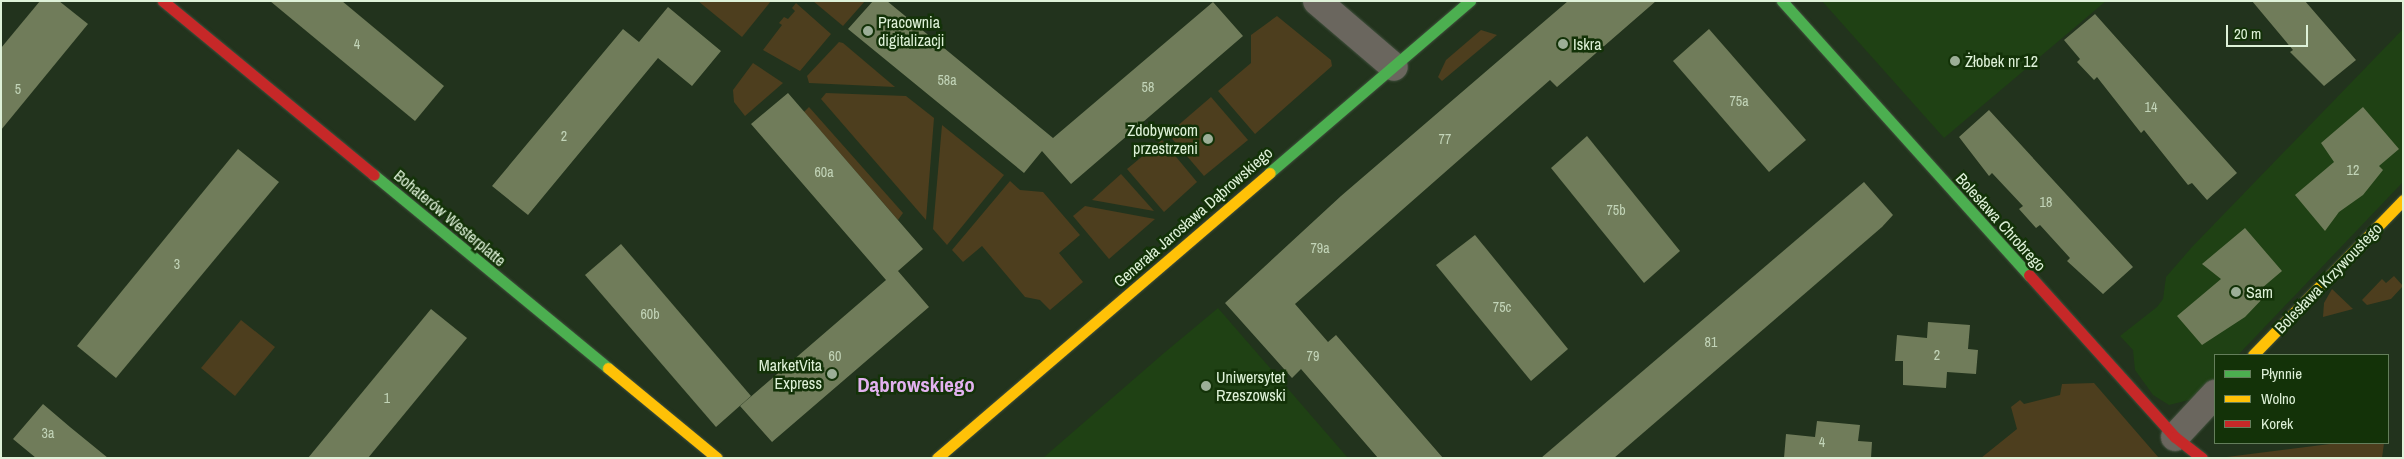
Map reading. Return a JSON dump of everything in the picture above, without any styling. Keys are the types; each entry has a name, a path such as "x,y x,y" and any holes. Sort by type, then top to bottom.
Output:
{"street":[{"name":"Bohaterów Westerplatte","path":"163,1 717,458"},
{"path":"1317,1 1394,67"},
{"name":"Generała Jarosława Dąbrowskiego","path":"937,458 1470,1"},
{"name":"Bolesława Chrobrego","path":"1782,1 2175,437 2202,458"},
{"name":"Bolesława Krzywoustego","path":"2254,354 2403,200"},
{"path":"2175,437 2214,395"}],"shaded area":[{"path":"698,1 771,1 742,37"},
{"path":"813,1 865,1 843,26"},
{"name":"Żłobek nr 12","path":"1822,1 2106,1 1944,138"},
{"path":"796,3 831,34 800,71 763,50 782,25 779,23 784,17 788,19 795,11 792,8"},
{"path":"1277,16 1331,60 1332,66 1255,134 1218,91 1251,63 1251,35"},
{"path":"2403,29 2403,182 2239,354 2214,354 2214,380 2197,398 2169,405 2153,395 2135,370 2133,350 2120,336 2157,307 2163,299 2166,277 2192,247"},
{"path":"1481,30 1497,35 1442,81 1438,77 1446,60"},
{"path":"839,42 843,43 895,87 809,83 807,76"},
{"path":"753,63 783,83 745,116 734,102 733,90"},
{"path":"826,93 906,96 934,118 926,220 821,99"},
{"path":"1211,97 1248,140 1204,176 1168,134"},
{"path":"809,107 903,213 898,220 804,112"},
{"path":"942,125 1004,175 947,245 933,229"},
{"path":"1162,140 1197,182 1164,212 1127,169"},
{"path":"1121,174 1154,211 1092,200"},
{"path":"1010,181 1020,190 1043,192 1080,235 1059,253 1083,282 1050,310 1040,300 1025,297 982,246 963,262 952,250"},
{"path":"1085,206 1155,219 1109,259 1073,216"},
{"path":"2394,276 2403,286 2391,299 2367,305 2362,300 2382,279 2386,283"},
{"path":"2332,289 2353,309 2323,317 2324,303"},
{"name":"Uniwersytet Rzeszowski","path":"1218,308 1348,458 1043,458 1164,353"},
{"path":"241,320 275,347 235,396 201,368"},
{"path":"2094,383 2159,458 1981,458 2017,429 2011,407 2020,400 2024,404 2060,395 2062,384"},
{"path":"2330,444 2384,444 2382,458 2219,458"}],"building":[{"path":"40,1 59,1 88,24 1,130 1,48"},
{"path":"270,1 342,1 444,86 415,121"},
{"path":"873,1 887,1 1053,138 1213,2 1243,36 1071,184 1042,151 1024,173 848,29"},
{"path":"1568,1 1656,1 1557,87 1550,80 1295,304 1328,342 1336,335 1443,458 1378,458 1301,369 1292,378 1225,303 1341,196"},
{"path":"2252,1 2305,1 2356,60 2324,86 2290,52 2293,50"},
{"path":"668,7 721,51 692,86 658,58 528,215 492,186 623,29 639,42"},
{"path":"2095,14 2237,173 2207,200 2192,183 2188,185 2144,130 2141,133 2097,77 2094,80 2077,62 2080,59 2064,40"},
{"path":"1709,29 1806,140 1769,172 1673,61"},
{"path":"788,93 923,249 898,271 929,307 772,442 740,406 886,280 751,124"},
{"path":"2363,107 2399,149 2379,166 2383,170 2363,195 2339,212 2325,231 2295,195 2334,162 2321,143"},
{"path":"1989,110 2133,267 2103,294 2067,261 2070,258 2040,225 2036,228 2019,209 2023,206 1992,173 1989,176 1959,137"},
{"path":"1587,136 1680,251 1644,283 1551,168"},
{"path":"238,149 279,182 116,378 77,346"},
{"path":"1864,182 1893,215 1882,227 1614,458 1541,458"},
{"name":"Sam","path":"2245,228 2282,271 2262,288 2267,294 2245,317 2202,345 2177,316 2221,279 2202,264"},
{"path":"1475,235 1568,349 1531,381 1436,265"},
{"path":"621,244 751,396 716,427 585,275"},
{"path":"431,309 467,338 368,458 308,458"},
{"path":"1928,322 1970,325 1968,349 1978,350 1976,374 1947,372 1946,388 1903,385 1903,361 1895,361 1897,335 1927,338"},
{"path":"43,404 108,458 36,458 13,439"},
{"path":"1817,421 1860,425 1858,441 1872,442 1871,458 1784,458 1786,434 1815,437"}],"traffic: fast":[{"path":"1269,173 1470,1"},
{"path":"1782,1 2029,275"},
{"path":"374,175 608,368"}],"traffic: slow":[{"path":"937,458 1269,173"},
{"path":"2254,354 2403,200"},
{"path":"608,368 717,458"}],"traffic: jam":[{"path":"163,1 374,175"},
{"path":"2029,275 2175,437 2202,458"}],"place":[{"name":"Pracownia digitalizacji","path":"868,31"},
{"name":"Iskra","path":"1563,44"},
{"name":"Żłobek nr 12","path":"1955,61"},
{"name":"Zdobywcom przestrzeni","path":"1208,139"},
{"name":"Sam","path":"2236,292"},
{"name":"MarketVita Express","path":"832,374"},
{"name":"Uniwersytet Rzeszowski","path":"1206,386"}],"district":[{"name":"Dąbrowskiego","path":"916,385"}]}
